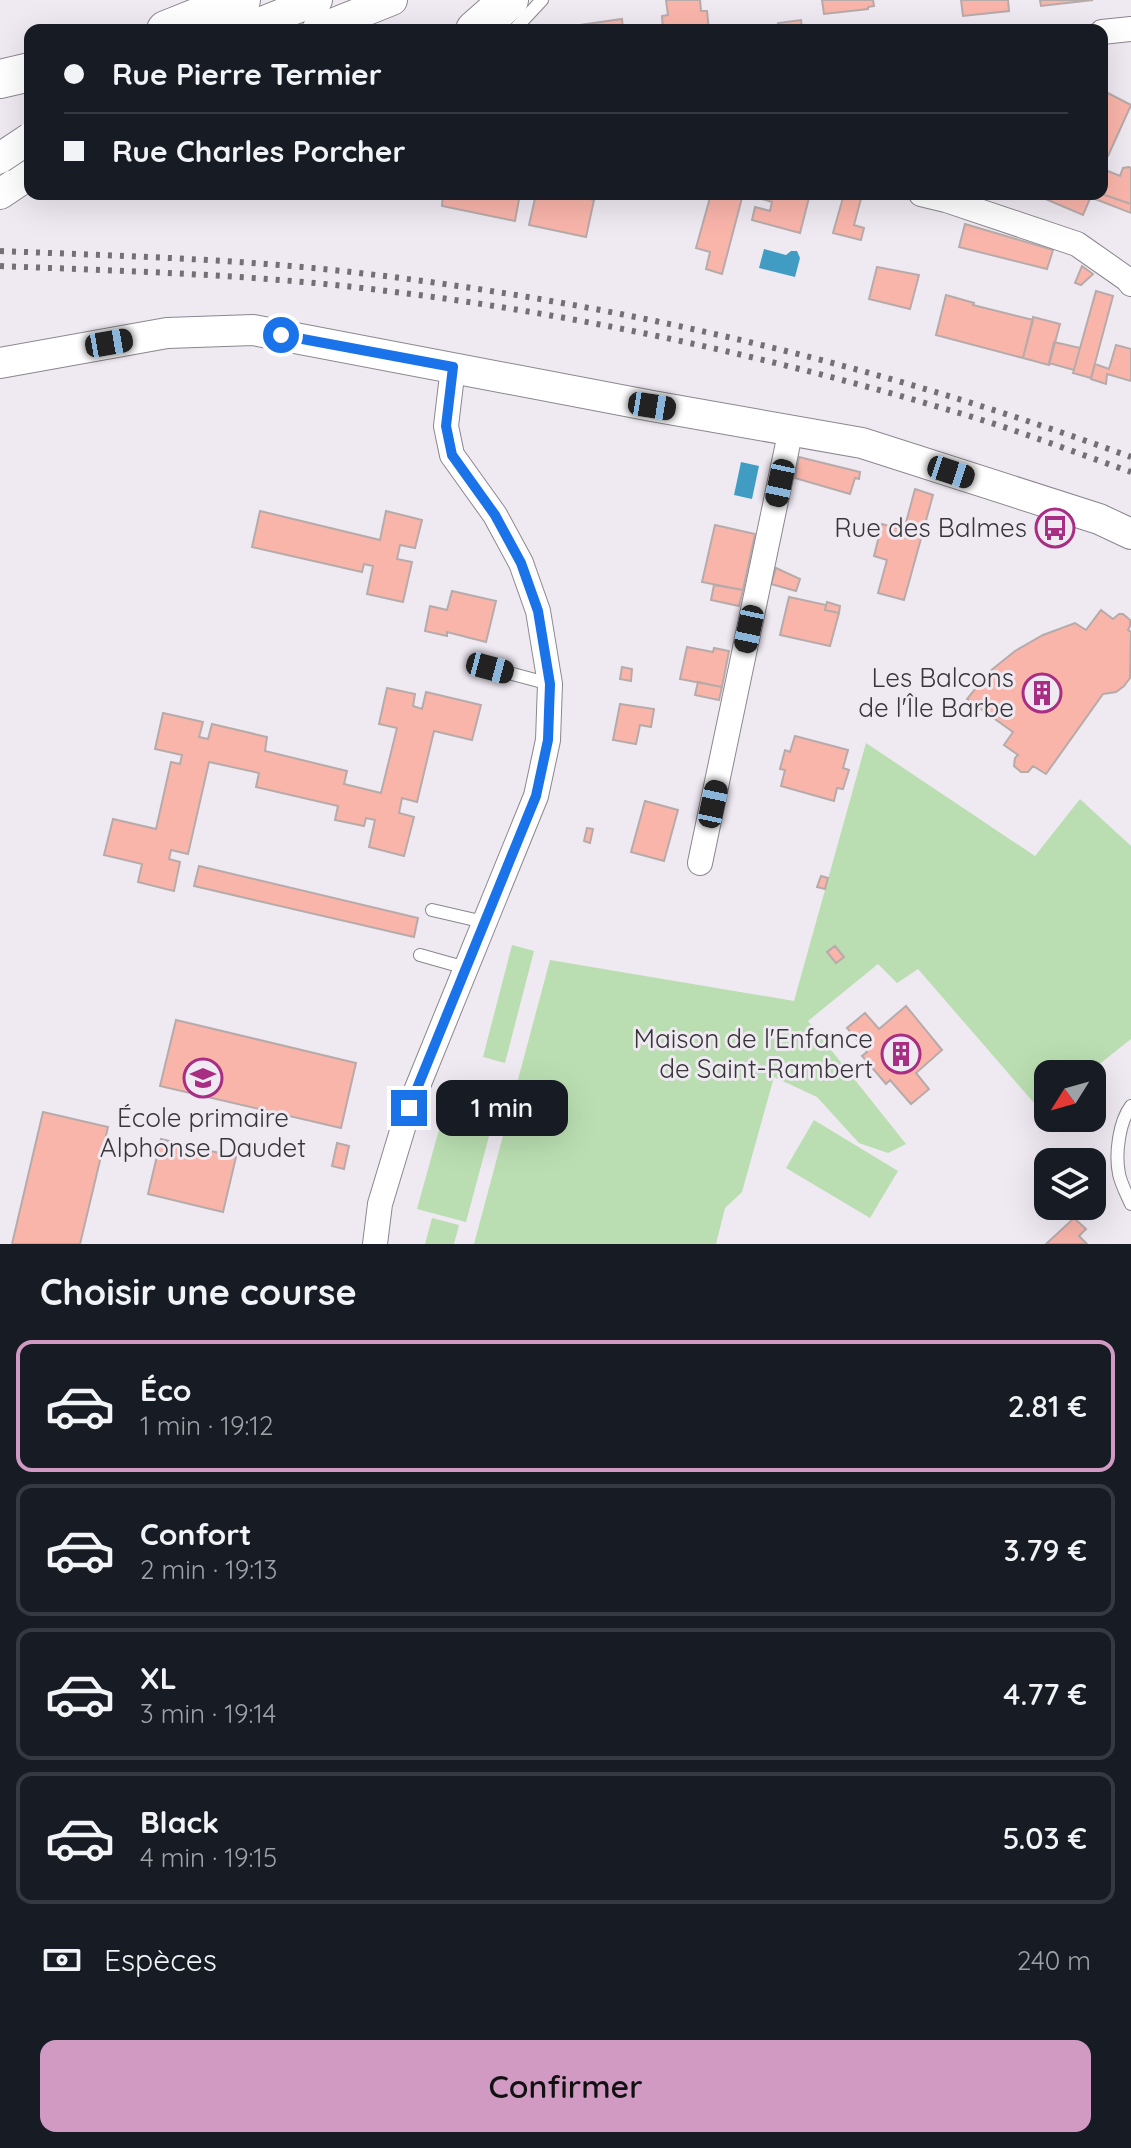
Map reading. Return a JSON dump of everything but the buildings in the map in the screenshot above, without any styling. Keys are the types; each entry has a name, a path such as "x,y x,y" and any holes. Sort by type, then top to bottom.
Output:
{"main road":[{"path":"181,24 241,0"},
{"path":"0,79 24,73"},
{"path":"0,140 24,139"}],"street":[{"path":"257,24 317,0"},
{"path":"332,24 392,0"},
{"path":"1108,31 1131,29"},
{"path":"0,89 24,86"},
{"path":"0,156 24,142"},
{"path":"0,194 24,178"},
{"path":"946,200 1077,244 1131,284"},
{"path":"0,363 167,333 253,330 862,443 1099,519 1131,534"},
{"path":"375,1244 380,1204 409,1108 536,796 548,740 550,684 538,611 521,563 495,515 452,455 446,426 453,367"},
{"path":"700,863 791,429"}],"lane":[{"path":"495,15 542,0"},
{"path":"0,156 24,156"},
{"path":"490,668 550,684"},
{"path":"432,910 484,922"},
{"path":"420,955 466,968"},
{"path":"1131,1106 1126,1113 1119,1145 1119,1174 1131,1204"}],"green space":[{"path":"866,743 1035,856 1080,799 1131,846 1131,1039 1105,1060 1034,1060 1034,1103 918,969 897,983 878,964 808,1021 906,1144 888,1153 859,1143 817,1097 774,1077 742,1192 725,1208 716,1244 474,1244 550,960 794,1001"},
{"path":"512,945 534,951 505,1063 483,1057"},
{"path":"448,1097 496,1110 466,1222 417,1209"},
{"path":"814,1120 898,1171 870,1218 786,1168"},
{"path":"432,1218 459,1225 454,1244 425,1244"}],"water":[{"path":"764,249 786,255 797,251 800,258 795,277 759,268"},
{"path":"741,462 759,466 752,499 734,495"}],"railway":[{"path":"0,251 322,269 562,303 755,343 850,368 945,395 1131,457"},
{"path":"0,266 317,283 589,322 738,354 886,392 1002,427 1131,472"}],"place":[{"name":"Rue des Balmes","path":"1055,528"},
{"name":"Les Balcons de l'Île Barbe","path":"1042,693"},
{"name":"Maison de l'Enfance de Saint-Rambert","path":"901,1054"},
{"name":"École primaire Alphonse Daudet","path":"203,1078"}],"route":[{"path":"281,335 453,367 446,426 452,455 495,515 521,563 538,611 550,684 548,740 536,796 409,1108"}]}
